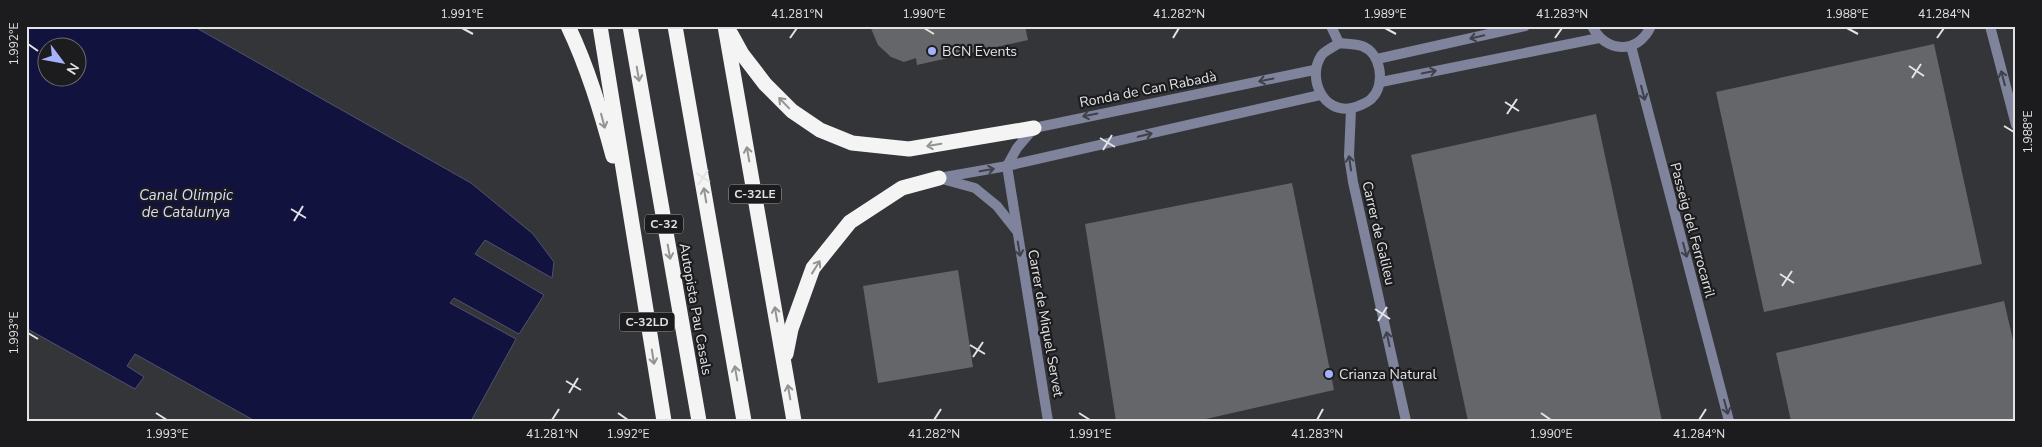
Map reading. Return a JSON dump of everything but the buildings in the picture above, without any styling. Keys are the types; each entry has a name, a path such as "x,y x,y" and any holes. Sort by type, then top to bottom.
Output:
{"highway":[{"path":"568,26 582,55 600,108 631,223"},
{"name":"C-32LD","path":"600,26 664,421"},
{"name":"Autopista Pau Casals","path":"630,26 699,421"},
{"name":"Autopista Pau Casals","path":"675,26 744,421"},
{"path":"726,26 742,54 765,84 792,111 820,130 852,143 909,149 1034,128"},
{"name":"C-32LE","path":"726,26 794,421"},
{"path":"784,362 790,330 813,268 850,222 902,188 939,178"}],"street":[{"path":"1331,26 1339,43"},
{"path":"1377,59 1525,26"},
{"path":"1592,26 1600,38 1611,46 1621,48 1631,46 1640,41 1651,26"},
{"path":"1990,26 2016,125"},
{"path":"1381,82 1600,38"},
{"path":"1339,43 1363,46 1377,59 1381,82 1372,99 1351,109 1332,106 1320,95 1314,70 1321,55 1339,43"},
{"name":"Passeig del Ferrocarril","path":"1631,46 1730,421"},
{"name":"Ronda de Can Rabadà","path":"1034,128 1314,70"},
{"path":"939,178 1007,166 1320,95"},
{"name":"Carrer de Galileu","path":"1351,109 1349,156 1353,182 1406,421"},
{"path":"1007,166 1017,148 1034,128"},
{"name":"Carrer de Miquel Servet","path":"1007,166 1048,421"},
{"name":"Carrer de Miquel Servet","path":"939,178 975,188 997,206 1016,231"}],"water":[{"name":"Canal Olimpic de Catalunya","path":"26,26 193,26 471,183 533,234 554,262 552,278 485,240 475,254 544,295 519,334 454,298 450,303 516,339 471,421 255,421 135,354 127,366 144,377 135,389 26,328"}],"place":[{"name":"BCN Events","path":"932,51"},
{"name":"Crianza Natural","path":"1329,374"}]}
